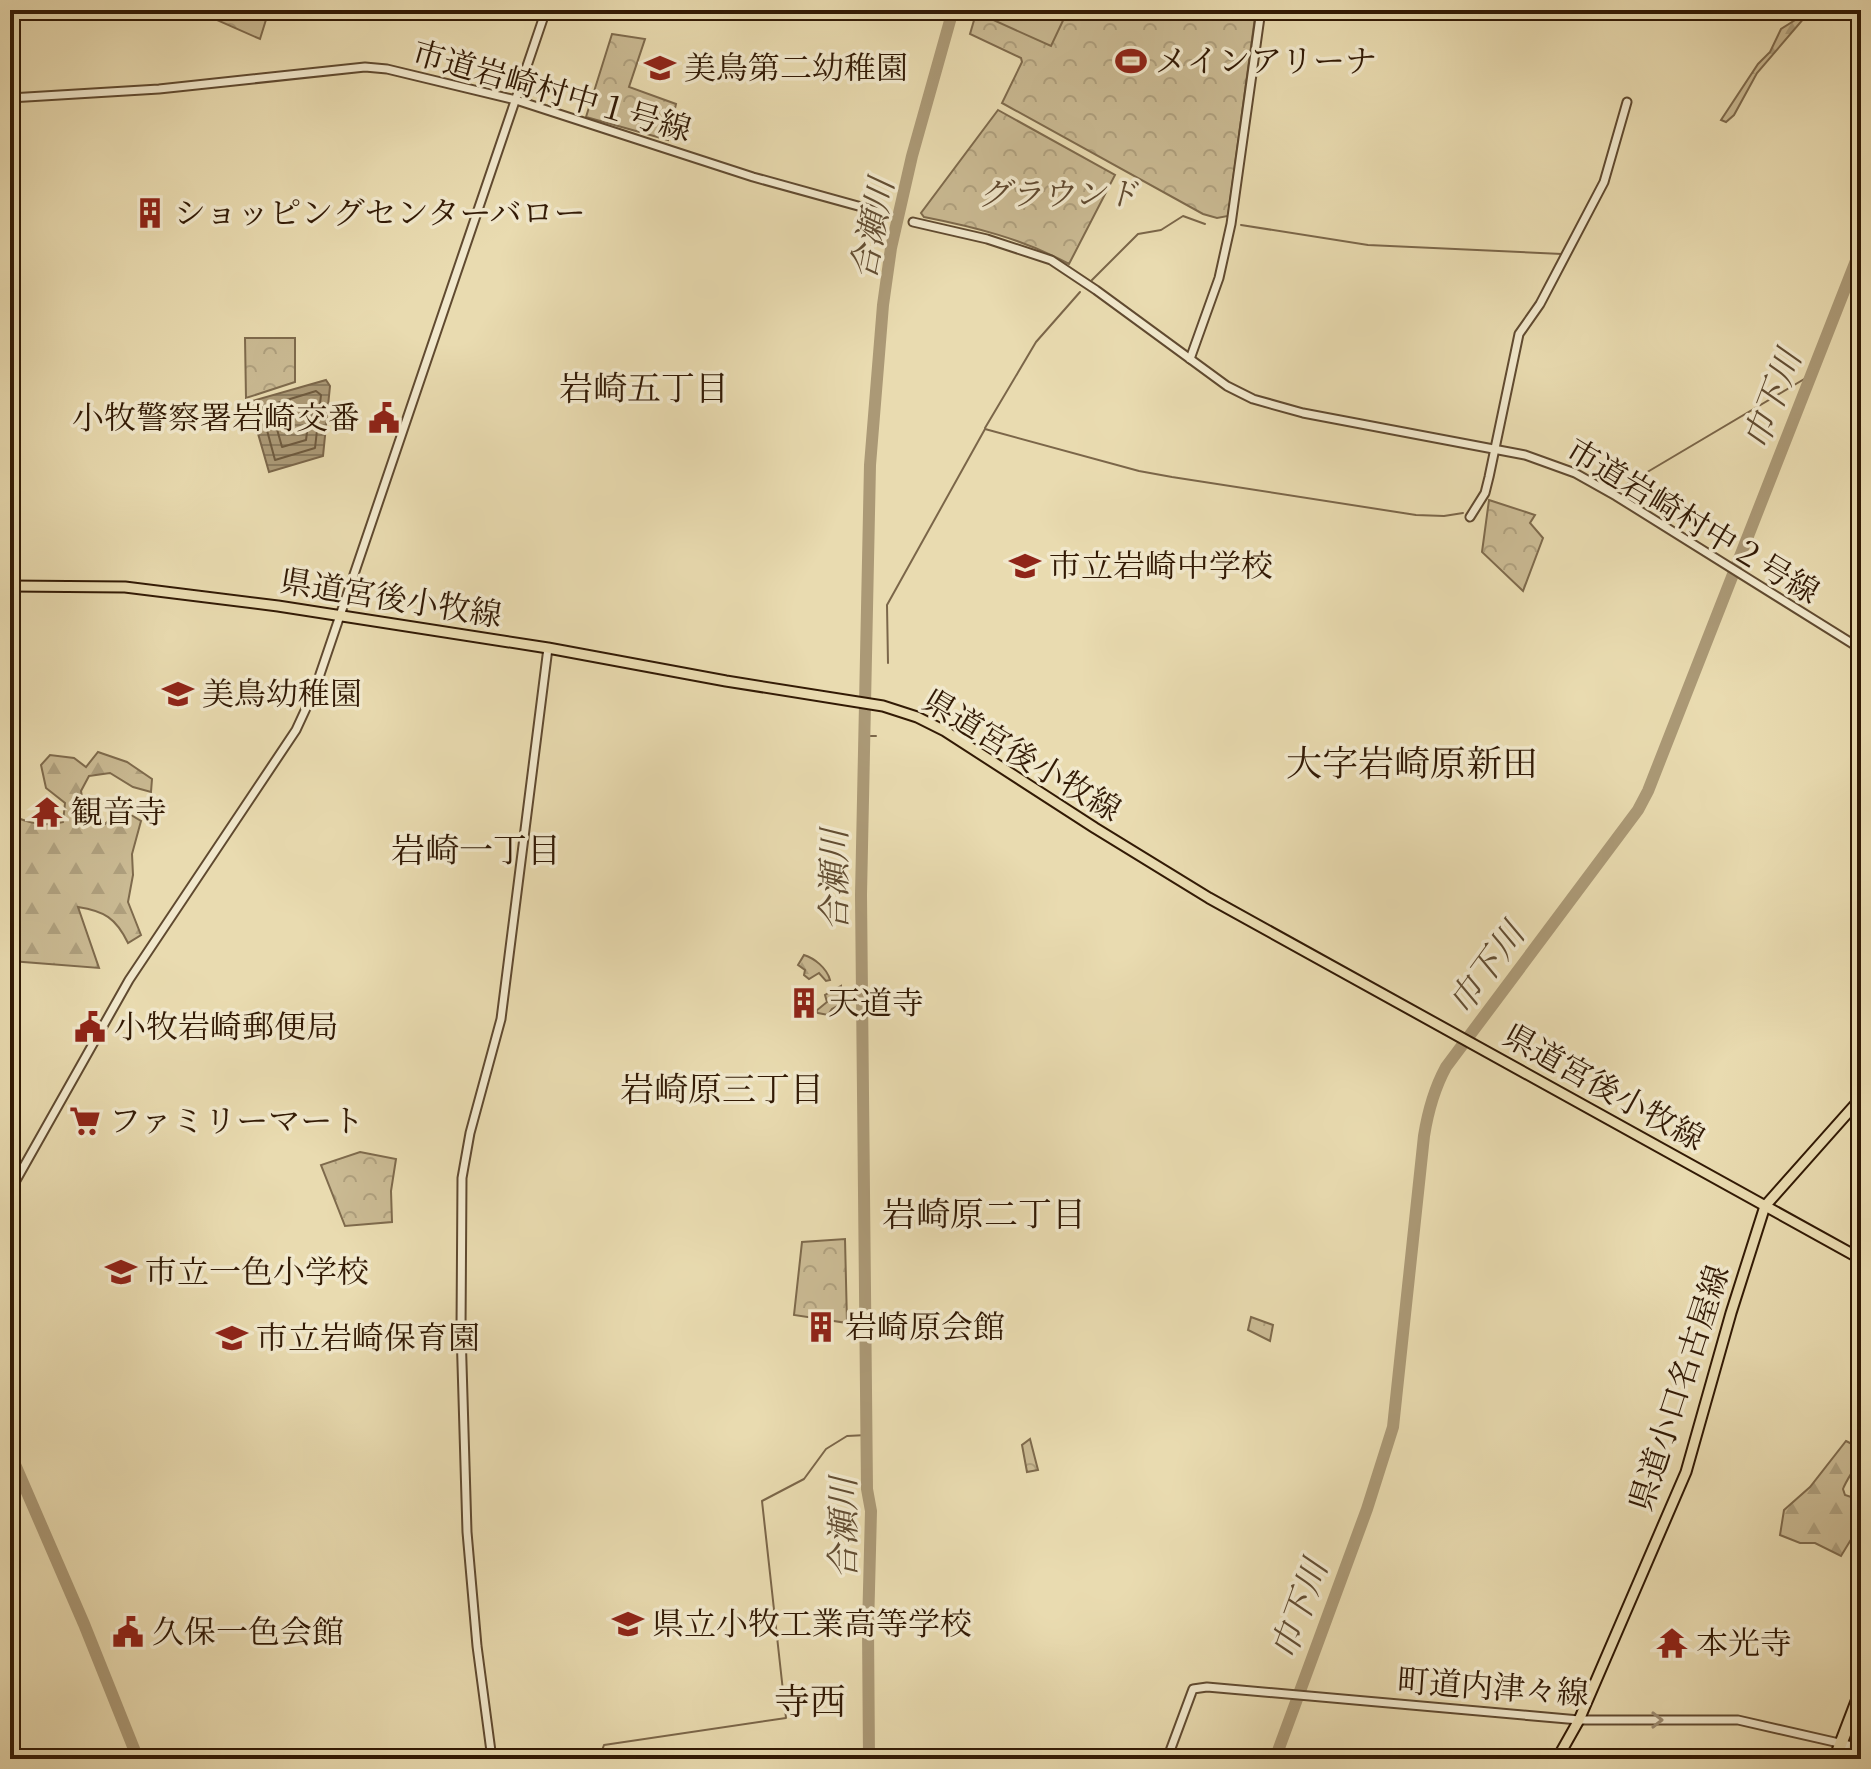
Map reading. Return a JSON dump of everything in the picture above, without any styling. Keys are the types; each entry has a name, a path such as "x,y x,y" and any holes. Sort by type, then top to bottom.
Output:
{"highway":[{"path":"1835,1759 1861,1691"},
{"path":"1850,1759 1858,1747 1861,1730"}],"main road":[{"name":"県道宮後小牧線","path":"10,586 125,587 171,591 548,648 878,706 917,717 945,731 1177,879 1861,1259"},
{"name":"県道小口名古屋線","path":"1557,1759 1579,1720 1686,1472 1765,1206 1861,1098"}],"street":[{"path":"10,1191 124,988 296,730 315,689 546,10"},
{"path":"1190,359 1219,278 1231,224 1261,10"},
{"name":"市道岩崎村中１号線","path":"10,98 159,89 365,67 387,69 516,100 753,177 884,213"},
{"path":"1470,517 1485,493 1519,334 1540,304 1604,182 1627,102"},
{"name":"市道岩崎村中２号線","path":"913,222 987,239 1051,260 1239,393 1271,405 1525,455 1575,473 1861,649"},
{"path":"492,1759 477,1646 467,1532 462,1374 462,1178 470,1133 501,1019 548,648"},
{"name":"町道内津々線","path":"1167,1759 1193,1689 1207,1687 1579,1720 1738,1720 1858,1747"}],"green space":[{"path":"202,10 269,10 260,39 201,13"},
{"path":"977,10 1256,10 1228,216 1217,218 1203,214 1002,103 1022,62 1021,58 970,34"},
{"path":"981,10 1068,10 1051,46 980,14"},
{"path":"1801,10 1811,10 1757,73 1734,115 1726,122 1721,120 1758,64 1770,52 1781,29 1800,17"},
{"path":"612,34 645,39 629,87 676,104 668,140 586,117"},
{"name":"グラウンド","path":"998,110 1115,175 1069,264 1016,241 924,217 921,213"},
{"path":"245,338 295,338 295,382 246,398"},
{"path":"1489,500 1535,515 1530,523 1543,538 1523,591 1482,552"},
{"path":"98,752 127,762 152,779 151,792 133,787 110,773 89,776 81,791 84,809 105,824 121,809 141,821 132,854 133,875 128,902 141,935 128,943 119,927 108,917 78,907 99,968 11,961 10,815 36,823 63,822 65,803 46,788 41,765 50,755 74,758 86,767"},
{"path":"804,955 820,964 830,980 826,981 819,973 809,979 804,975 805,970 798,965"},
{"path":"841,986 841,1004 828,1015 818,1013 816,1011 827,1002 825,995"},
{"path":"360,1152 396,1159 391,1191 392,1222 345,1226 321,1165"},
{"path":"845,1239 847,1323 794,1315 802,1242"},
{"path":"1251,1317 1273,1325 1270,1341 1248,1330"},
{"path":"1030,1439 1038,1470 1027,1472 1022,1445"},
{"path":"1846,1441 1854,1445 1860,1454 1843,1489 1845,1495 1854,1498 1861,1476 1861,1523 1841,1556 1815,1543 1800,1543 1780,1535 1784,1510 1810,1487"}],"water":[{"path":"326,380 330,386 323,456 269,472 249,402"}],"waterway":[{"name":"合瀬川","path":"869,1759 871,1511 867,1489 861,895 870,465 883,305 891,248 912,156 953,10"},
{"path":"1092,280 1138,234 1161,230 1183,216 1205,224"},
{"path":"1241,225 1368,245 1562,254"},
{"name":"巾下川","path":"1275,1759 1367,1509 1393,1427 1424,1136 1438,1084 1446,1067 1638,810 1648,791 1861,248"},
{"path":"985,428 1036,342 1080,292"},
{"path":"1617,490 1811,375"},
{"path":"888,663 887,605 985,429 1172,477 1416,515 1463,513"},
{"path":"866,736 876,736"},
{"path":"599,1759 604,1745 786,1718 762,1501 804,1479 826,1449 847,1436 867,1435"},
{"path":"10,1453 138,1759"}],"place":[{"name":"メインアリーナ","path":"1131,61"},
{"name":"美鳥第二幼稚園","path":"660,68"},
{"name":"ショッピングセンターバロー","path":"150,213"},
{"name":"小牧警察署岩崎交番","path":"384,418"},
{"name":"市立岩崎中学校","path":"1025,566"},
{"name":"美鳥幼稚園","path":"178,694"},
{"name":"観音寺","path":"47,812"},
{"name":"天道寺","path":"804,1003"},
{"name":"小牧岩崎郵便局","path":"90,1027"},
{"name":"ファミリーマート","path":"85,1121"},
{"name":"市立一色小学校","path":"121,1272"},
{"name":"岩崎原会館","path":"821,1327"},
{"name":"市立岩崎保育園","path":"232,1338"},
{"name":"県立小牧工業高等学校","path":"628,1624"},
{"name":"久保一色会館","path":"128,1632"},
{"name":"本光寺","path":"1672,1643"}],"district":[{"name":"岩崎五丁目","path":"644,388"},
{"name":"大字岩崎原新田","path":"1412,763"},
{"name":"岩崎一丁目","path":"476,850"},
{"name":"岩崎原三丁目","path":"722,1089"},
{"name":"岩崎原二丁目","path":"984,1214"},
{"name":"寺西","path":"810,1701"}]}
